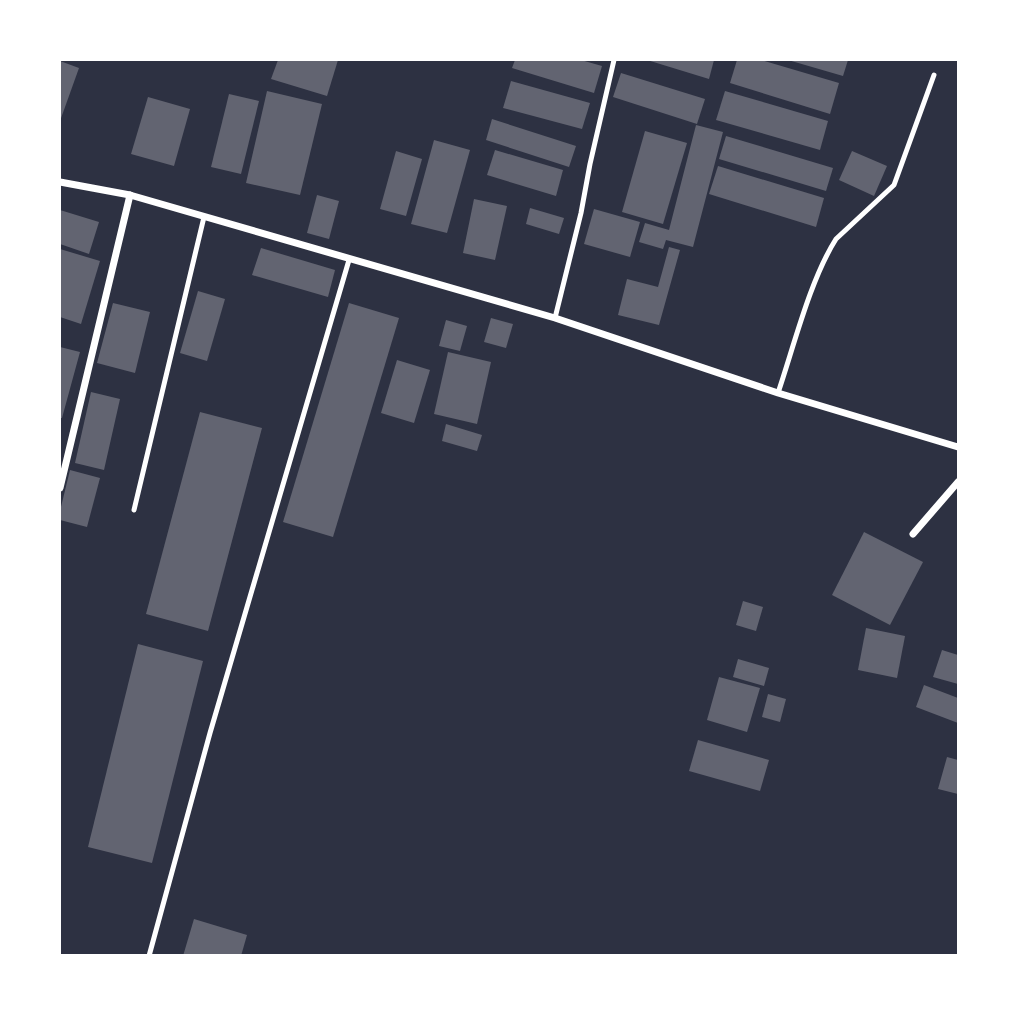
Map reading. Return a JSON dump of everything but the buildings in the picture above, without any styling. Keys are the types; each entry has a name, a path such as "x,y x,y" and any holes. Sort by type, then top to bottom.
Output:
{"street":[{"path":"60,182 130,195 555,318 778,393 958,447"},
{"path":"60,488 130,195"},
{"path":"912,534 958,482"}],"lane":[{"path":"555,318 582,213 614,60"},
{"path":"778,393 830,249 836,239 894,185 934,75"},
{"path":"135,510 204,217"},
{"path":"149,956 210,733 349,260"}]}
